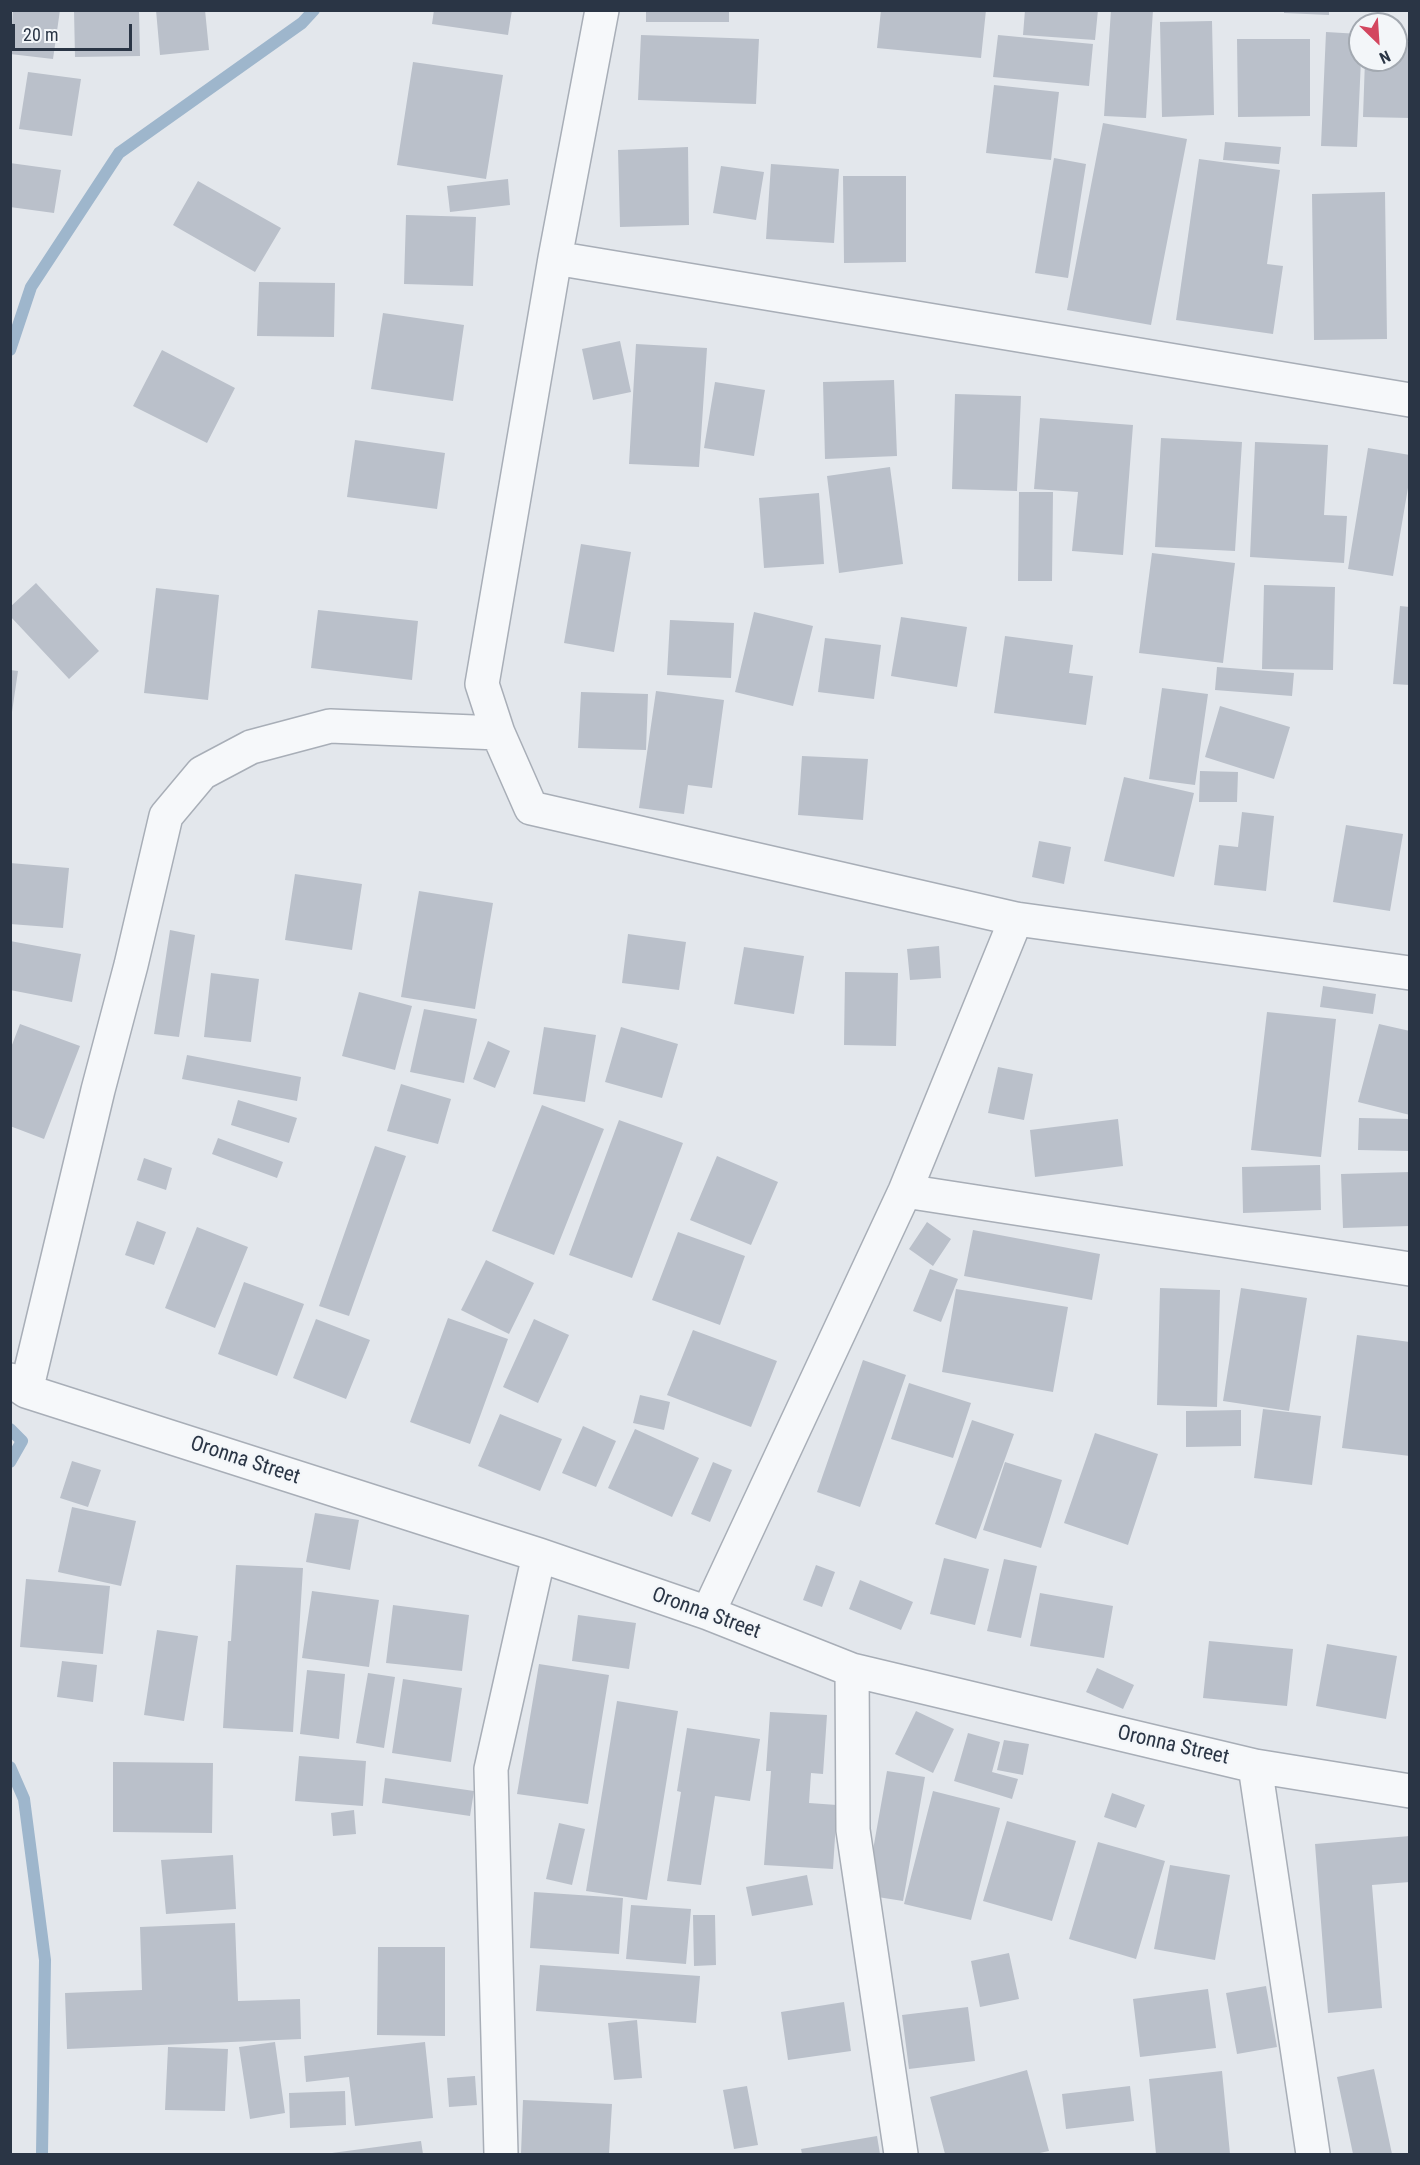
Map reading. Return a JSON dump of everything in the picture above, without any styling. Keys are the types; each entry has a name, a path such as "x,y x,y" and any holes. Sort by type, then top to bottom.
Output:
{"street":[{"path":"602,10 555,258 482,684 498,732 531,808 1016,919 1410,973"},
{"path":"555,258 1410,400"},
{"path":"18,1385 131,964 166,816 202,773 251,747 330,726 498,732"},
{"path":"708,1612 905,1191 1016,919"},
{"path":"905,1191 1410,1269"},
{"name":"Oronna Street","path":"18,1385 708,1612 852,1670 1255,1766 1410,1791"},
{"path":"501,2154 491,1768 539,1555"},
{"path":"852,1670 853,1830 901,2154"},
{"path":"1255,1766 1312,2154"}],"building":[{"path":"13,10 60,10 53,59 10,54"},
{"path":"74,10 139,10 140,56 75,57"},
{"path":"156,10 205,10 209,50 160,55"},
{"path":"434,10 512,10 508,35 432,24"},
{"path":"646,10 729,10 729,22 646,22"},
{"path":"881,10 986,10 981,58 877,48"},
{"path":"1025,10 1098,10 1095,40 1023,35"},
{"path":"1111,10 1153,10 1146,118 1104,116"},
{"path":"1284,10 1329,10 1329,15 1284,13"},
{"path":"1212,21 1214,115 1162,117 1160,22"},
{"path":"1326,32 1348,33 1348,72 1360,72 1357,147 1321,146"},
{"path":"641,35 759,39 756,104 638,100"},
{"path":"998,35 1093,44 1089,86 993,77"},
{"path":"1237,39 1310,39 1310,116 1238,117"},
{"path":"1408,39 1410,39 1410,118 1363,117 1365,72 1408,72"},
{"path":"413,62 503,75 486,179 397,165"},
{"path":"28,72 81,79 72,136 19,129"},
{"path":"994,85 1059,92 1051,160 986,153"},
{"path":"1103,123 1187,139 1151,325 1067,310"},
{"path":"1225,142 1281,147 1279,164 1223,160"},
{"path":"688,147 689,225 620,227 618,150"},
{"path":"1054,158 1086,164 1068,278 1035,273"},
{"path":"1199,159 1280,170 1267,264 1283,266 1273,334 1176,320"},
{"path":"10,163 61,170 54,213 10,207"},
{"path":"771,164 839,169 834,243 766,239"},
{"path":"721,166 764,172 756,220 713,213"},
{"path":"843,176 906,176 906,262 844,263"},
{"path":"508,179 510,205 450,212 447,186"},
{"path":"198,181 281,228 255,272 173,225"},
{"path":"1385,192 1387,339 1314,340 1312,194"},
{"path":"406,215 476,217 473,286 404,284"},
{"path":"259,282 335,283 334,337 257,336"},
{"path":"383,313 464,325 453,401 371,389"},
{"path":"620,341 631,392 593,400 582,349"},
{"path":"636,344 707,348 699,467 629,464"},
{"path":"162,350 235,388 207,443 133,406"},
{"path":"894,380 897,456 825,459 823,382"},
{"path":"715,382 765,390 754,456 704,448"},
{"path":"955,394 1021,396 1017,491 952,489"},
{"path":"1040,418 1133,425 1123,555 1072,551 1078,492 1034,489"},
{"path":"1161,438 1242,442 1235,551 1155,547"},
{"path":"355,440 445,453 437,509 347,497"},
{"path":"1255,442 1328,445 1324,515 1347,516 1344,563 1250,557"},
{"path":"1368,448 1410,455 1410,476 1393,576 1348,569"},
{"path":"890,467 903,564 839,573 827,476"},
{"path":"1019,492 1053,492 1052,581 1018,581"},
{"path":"819,493 824,564 764,568 759,498"},
{"path":"581,544 631,552 614,652 564,643"},
{"path":"1152,553 1235,563 1223,663 1139,653"},
{"path":"36,583 99,651 69,679 10,616 10,607"},
{"path":"1264,585 1335,587 1333,670 1262,669"},
{"path":"156,588 219,595 208,700 144,693"},
{"path":"1400,606 1410,607 1410,685 1393,684"},
{"path":"318,610 418,621 412,680 311,668"},
{"path":"754,612 813,626 793,706 735,692"},
{"path":"901,617 967,627 957,687 891,676"},
{"path":"670,620 734,623 731,678 667,675"},
{"path":"1005,636 1073,645 1069,673 1093,676 1086,725 994,713"},
{"path":"825,638 881,645 874,699 818,692"},
{"path":"1217,667 1294,673 1292,696 1215,690"},
{"path":"10,670 18,671 12,712 10,712"},
{"path":"1162,688 1208,694 1195,785 1149,779"},
{"path":"656,691 724,700 712,788 688,785 684,814 639,808"},
{"path":"581,692 648,694 646,750 578,748"},
{"path":"1220,706 1290,727 1274,779 1205,757"},
{"path":"802,756 868,759 863,820 798,815"},
{"path":"1200,771 1238,772 1237,802 1199,802"},
{"path":"1124,777 1194,793 1174,877 1104,861"},
{"path":"1242,812 1274,816 1266,891 1214,885 1219,845 1238,847"},
{"path":"1346,825 1403,834 1390,911 1333,902"},
{"path":"1039,841 1071,847 1064,884 1032,877"},
{"path":"10,863 69,868 63,928 10,924"},
{"path":"295,874 362,884 352,950 285,940"},
{"path":"419,891 493,903 475,1009 401,997"},
{"path":"170,930 195,935 179,1037 154,1034"},
{"path":"628,934 686,942 679,990 622,983"},
{"path":"10,941 81,954 72,1002 10,990"},
{"path":"939,946 941,978 910,980 907,949"},
{"path":"744,947 804,956 794,1014 734,1004"},
{"path":"845,972 898,973 896,1046 844,1045"},
{"path":"211,973 259,979 251,1042 204,1037"},
{"path":"1323,986 1376,994 1373,1014 1320,1007"},
{"path":"359,992 412,1006 395,1070 342,1056"},
{"path":"424,1009 477,1019 464,1083 410,1072"},
{"path":"1267,1012 1336,1019 1321,1157 1251,1150"},
{"path":"20,1024 80,1046 44,1139 10,1126 10,1050"},
{"path":"1379,1024 1410,1031 1410,1115 1358,1102"},
{"path":"544,1027 596,1035 585,1102 533,1094"},
{"path":"621,1027 678,1044 662,1098 605,1082"},
{"path":"488,1041 510,1051 495,1088 473,1079"},
{"path":"187,1055 301,1077 297,1101 182,1079"},
{"path":"998,1067 1033,1074 1024,1120 988,1113"},
{"path":"401,1084 451,1099 438,1144 387,1131"},
{"path":"238,1100 297,1118 289,1143 231,1125"},
{"path":"542,1105 604,1129 554,1255 492,1231"},
{"path":"1359,1118 1410,1119 1410,1151 1358,1150"},
{"path":"1118,1119 1123,1166 1035,1177 1030,1130"},
{"path":"619,1120 683,1143 632,1278 569,1255"},
{"path":"218,1138 283,1162 277,1178 212,1154"},
{"path":"375,1146 406,1156 349,1316 319,1306"},
{"path":"717,1156 778,1182 751,1245 690,1220"},
{"path":"144,1158 172,1168 166,1190 137,1180"},
{"path":"1320,1165 1321,1210 1243,1213 1242,1167"},
{"path":"1410,1172 1410,1226 1343,1228 1341,1174"},
{"path":"137,1221 166,1232 154,1265 125,1255"},
{"path":"927,1222 951,1239 933,1266 909,1249"},
{"path":"197,1227 248,1247 215,1328 165,1308"},
{"path":"973,1230 1100,1254 1092,1300 964,1276"},
{"path":"678,1232 745,1256 720,1325 652,1300"},
{"path":"486,1260 534,1283 509,1334 461,1310"},
{"path":"930,1269 958,1279 941,1322 913,1311"},
{"path":"244,1282 304,1304 277,1376 218,1354"},
{"path":"1160,1288 1220,1290 1217,1407 1157,1405"},
{"path":"1241,1288 1307,1298 1289,1411 1223,1401"},
{"path":"956,1289 1068,1307 1053,1392 942,1372"},
{"path":"448,1318 508,1339 470,1444 410,1422"},
{"path":"316,1319 370,1340 346,1399 293,1378"},
{"path":"534,1319 569,1335 538,1403 503,1387"},
{"path":"693,1330 777,1361 751,1427 667,1395"},
{"path":"1357,1335 1410,1342 1410,1456 1342,1448"},
{"path":"863,1360 906,1375 860,1507 817,1492"},
{"path":"909,1383 971,1403 953,1458 891,1439"},
{"path":"640,1395 670,1402 664,1430 633,1423"},
{"path":"1263,1409 1321,1416 1312,1485 1254,1478"},
{"path":"1241,1410 1241,1446 1186,1447 1186,1411"},
{"path":"500,1414 562,1439 540,1491 478,1466"},
{"path":"972,1420 1014,1434 976,1539 935,1524"},
{"path":"583,1426 616,1441 596,1487 562,1473"},
{"path":"635,1429 699,1458 672,1517 608,1488"},
{"path":"1095,1433 1158,1454 1128,1545 1064,1523"},
{"path":"72,1461 101,1470 88,1507 60,1498"},
{"path":"713,1462 732,1470 710,1522 691,1514"},
{"path":"1005,1462 1062,1480 1041,1548 983,1530"},
{"path":"72,1507 136,1521 121,1586 58,1572"},
{"path":"315,1513 359,1520 350,1570 306,1562"},
{"path":"944,1558 989,1569 975,1625 930,1614"},
{"path":"1004,1559 1037,1566 1021,1638 987,1631"},
{"path":"236,1565 303,1568 293,1732 223,1728 228,1641 231,1641"},
{"path":"816,1565 835,1572 822,1607 803,1600"},
{"path":"26,1579 110,1586 103,1654 20,1647"},
{"path":"860,1580 913,1602 901,1630 849,1609"},
{"path":"312,1591 379,1600 369,1667 302,1658"},
{"path":"1040,1593 1113,1606 1104,1658 1030,1646"},
{"path":"393,1605 469,1615 462,1671 386,1663"},
{"path":"578,1615 636,1623 629,1669 572,1661"},
{"path":"157,1630 198,1636 184,1721 144,1715"},
{"path":"1209,1641 1293,1649 1287,1706 1203,1698"},
{"path":"1327,1644 1397,1656 1386,1719 1316,1706"},
{"path":"62,1661 97,1665 93,1702 57,1697"},
{"path":"539,1664 609,1675 588,1804 517,1794"},
{"path":"1097,1668 1134,1685 1123,1709 1086,1692"},
{"path":"307,1670 345,1674 339,1739 300,1734"},
{"path":"368,1673 395,1677 384,1748 356,1743"},
{"path":"403,1679 462,1688 451,1762 392,1753"},
{"path":"617,1701 678,1711 647,1900 586,1891"},
{"path":"916,1711 954,1729 933,1773 895,1754"},
{"path":"770,1712 827,1715 823,1774 811,1773 809,1803 837,1805 833,1869 764,1865 771,1771 766,1771"},
{"path":"687,1728 760,1739 750,1801 715,1796 701,1885 667,1881 681,1792 677,1791"},
{"path":"968,1733 1000,1742 992,1772 1018,1779 1012,1799 954,1781"},
{"path":"1004,1740 1029,1744 1023,1775 997,1770"},
{"path":"299,1756 366,1761 363,1806 295,1801"},
{"path":"113,1762 213,1763 212,1833 113,1832"},
{"path":"887,1771 925,1777 903,1901 865,1895"},
{"path":"385,1778 474,1791 470,1816 382,1803"},
{"path":"933,1791 1000,1808 971,1920 904,1904"},
{"path":"1112,1793 1145,1805 1136,1828 1104,1817"},
{"path":"354,1810 356,1834 333,1836 331,1813"},
{"path":"1007,1821 1076,1841 1052,1921 983,1901"},
{"path":"559,1823 585,1829 572,1885 546,1879"},
{"path":"1410,1836 1410,1882 1372,1885 1382,2008 1328,2013 1315,1844"},
{"path":"1098,1842 1165,1861 1136,1959 1069,1939"},
{"path":"233,1855 236,1909 166,1914 161,1860"},
{"path":"1170,1865 1230,1875 1215,1960 1154,1949"},
{"path":"807,1875 813,1905 752,1916 746,1887"},
{"path":"534,1892 623,1898 619,1954 530,1948"},
{"path":"631,1905 691,1909 686,1964 626,1959"},
{"path":"693,1915 715,1915 716,1965 694,1966"},
{"path":"235,1923 238,2001 300,1999 301,2039 67,2049 65,1993 142,1990 140,1927"},
{"path":"378,1947 445,1947 445,2036 377,2035"},
{"path":"1009,1953 1019,1999 980,2007 971,1961"},
{"path":"540,1965 700,1976 696,2023 536,2011"},
{"path":"1266,1986 1277,2047 1237,2054 1226,1993"},
{"path":"1208,1989 1216,2048 1140,2057 1133,1999"},
{"path":"844,2002 851,2051 788,2060 781,2012"},
{"path":"968,2007 975,2061 909,2069 902,2015"},
{"path":"637,2020 642,2078 614,2080 608,2023"},
{"path":"275,2042 285,2113 250,2119 239,2047"},
{"path":"425,2042 433,2118 355,2126 349,2077 306,2082 304,2056"},
{"path":"168,2047 228,2049 225,2111 165,2110"},
{"path":"1374,2069 1392,2154 1353,2154 1337,2077"},
{"path":"1027,2070 1049,2151 1035,2154 945,2154 930,2097"},
{"path":"1222,2071 1230,2154 1156,2154 1149,2079"},
{"path":"475,2076 477,2105 449,2107 447,2078"},
{"path":"747,2086 758,2145 734,2149 723,2090"},
{"path":"1130,2086 1134,2121 1066,2129 1062,2094"},
{"path":"345,2091 346,2125 290,2128 289,2093"},
{"path":"523,2100 612,2104 609,2154 521,2154"},
{"path":"877,2136 880,2154 802,2154 801,2149"},
{"path":"421,2141 423,2154 332,2154 332,2153"}],"waterway":[{"path":"10,350 31,287 119,153 302,23 314,10"},
{"path":"10,1429 22,1441 10,1462"},
{"path":"10,1767 24,1799 45,1960 42,2154"}]}
